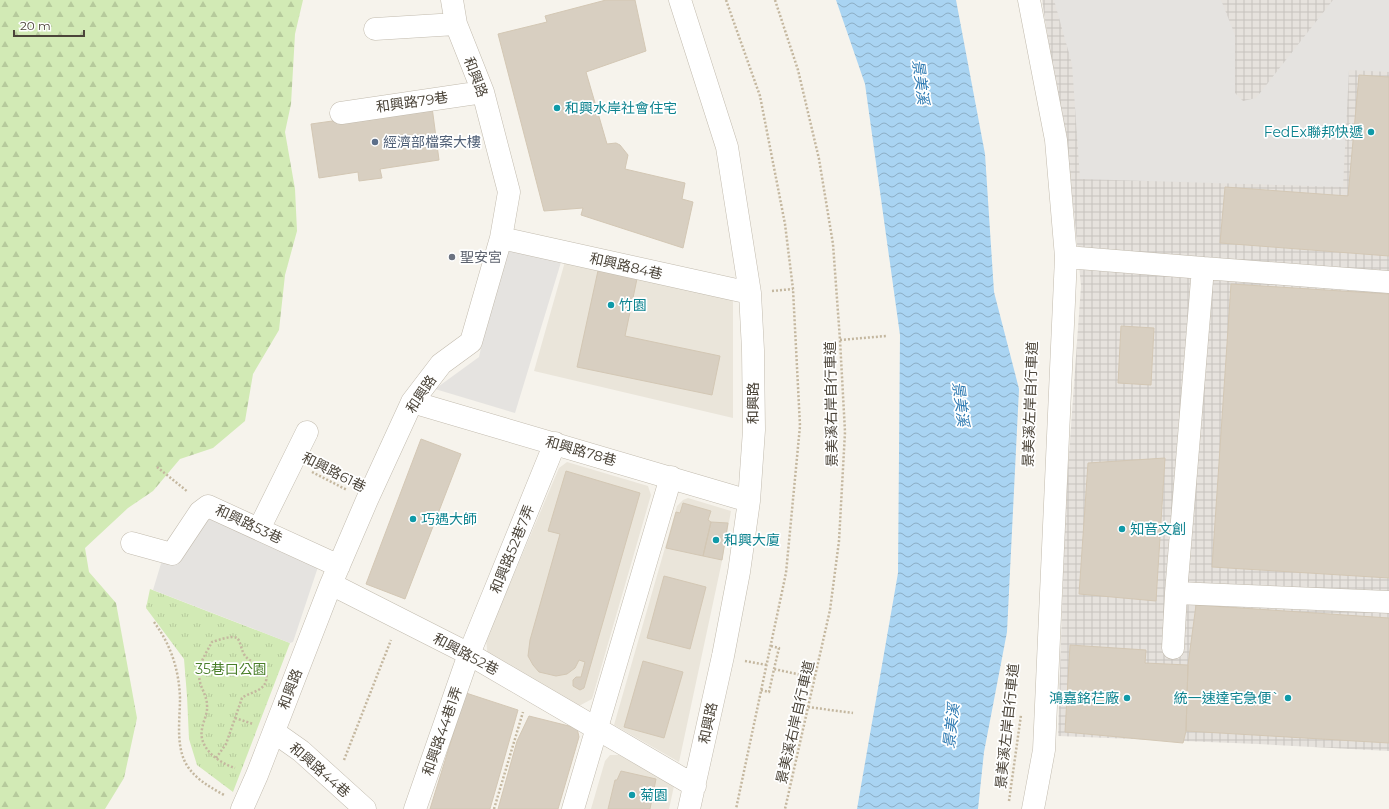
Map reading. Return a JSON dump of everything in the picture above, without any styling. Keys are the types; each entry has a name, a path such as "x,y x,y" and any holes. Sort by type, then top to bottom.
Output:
{"street":[{"name":"和興路","path":"243,807 335,575 367,500 412,402 441,364 471,342 501,238 509,192 483,92 456,24 454,0"},
{"name":"和興路","path":"680,0 727,147 750,293 753,350 754,430 749,501 739,572 690,809"},
{"path":"1029,0 1056,140 1066,256 1044,750 1033,809"},
{"path":"375,29 456,24"},
{"name":"和興路79巷","path":"341,113 483,92"},
{"name":"和興路84巷","path":"501,238 750,293"},
{"path":"1066,256 1389,282"},
{"path":"1173,648 1176,593 1203,268"},
{"name":"和興路78巷","path":"412,402 749,501"},
{"path":"259,529 307,432"},
{"name":"和興路52巷7弄","path":"469,654 555,443"},
{"path":"573,809 598,729 671,478"},
{"name":"和興路53巷","path":"132,543 172,554 200,512 208,506 259,529 335,575"},
{"name":"和興路52巷","path":"335,575 399,619 469,654 695,786"},
{"path":"1176,593 1389,602"},
{"name":"和興路44巷1弄","path":"415,809 469,654"},
{"name":"和興路44巷","path":"274,732 301,751 365,809"}],"path":[{"name":"景美溪右岸自行車道","path":"775,0 798,70 819,159 833,244 845,432 839,541 830,610 785,809"},
{"path":"840,340 886,336"},
{"name":"和興路61巷","path":"292,462 367,500"},
{"path":"157,467 192,495"},
{"path":"335,782 399,619"},
{"path":"154,622 163,635 176,662 180,697 179,743 187,766 202,782 243,807"},
{"path":"216,758 226,744 242,698 246,694 264,687 266,682 265,671 246,657 242,652 238,639 233,638 212,642 200,665 200,681 207,699 208,707 201,736 204,746 216,758 232,767 256,775"},
{"path":"761,690 769,692 779,648 771,646"},
{"path":"774,669 815,678"},
{"path":"494,809 529,689"},
{"path":"808,707 852,713"},
{"name":"景美溪左岸自行車道","path":"1009,802 1021,711"}],"shaded area":[{"path":"1042,0 1389,0 1389,751 1058,736 1065,510 1081,286 1074,212"},
{"path":"1054,0 1221,0 1235,35 1235,93 1243,101 1256,98 1333,0 1389,0 1389,72 1349,70 1343,187 1080,179 1072,64"},
{"path":"503,249 562,259 515,413 435,389 479,357"},
{"path":"566,258 733,296 733,418 534,371"},
{"path":"567,462 648,486 651,495 592,699 577,707 488,657 486,640 559,468"},
{"path":"688,498 731,511 722,561 679,762 614,725 677,506 683,500"},
{"path":"206,514 319,564 293,642 290,643 153,590 163,557"},
{"path":"610,755 619,755 674,786 669,809 591,809 605,761"}],"green space":[{"path":"0,0 303,0 295,34 291,104 285,132 295,189 297,231 285,275 279,330 253,374 245,421 213,448 180,459 153,491 128,508 85,548 89,572 116,603 137,718 124,778 105,809 0,809"},
{"name":"35巷口公園","path":"150,589 290,643 233,792 197,765 189,739 184,659 146,608"}],"water":[{"name":"景美溪","path":"836,0 956,0 985,154 994,292 1019,389 1007,632 984,752 978,809 857,809 898,573 900,335 865,84"}],"building":[{"name":"和興水岸社會住宅","path":"606,0 635,0 646,51 586,72 607,144 616,143 620,145 628,155 625,169 685,183 682,199 693,202 683,248 581,215 583,208 544,211 498,34 547,22 545,16"},
{"name":"FedEx聯邦快遞","path":"1359,75 1389,77 1389,256 1220,243 1225,187 1348,196"},
{"name":"經濟部檔案大樓","path":"432,107 439,160 380,169 382,178 359,181 358,172 319,178 311,124"},
{"name":"竹園","path":"599,266 638,274 625,336 720,356 712,395 577,367"},
{"path":"1231,284 1389,294 1389,578 1212,567"},
{"path":"1121,326 1154,328 1151,385 1118,383"},
{"name":"巧遇大師","path":"421,439 461,454 405,599 366,584"},
{"name":"知音文創","path":"1165,458 1156,601 1079,594 1088,463"},
{"path":"566,471 640,493 584,688 580,690 573,686 573,680 576,677 581,677 585,662 579,660 575,668 567,674 556,676 539,672 528,656 530,640 560,534 548,531"},
{"path":"683,503 711,511 708,520 711,522 703,556 666,548 676,512 680,513"},
{"name":"和興大廈","path":"711,522 728,523 722,560 703,556"},
{"path":"664,576 706,587 690,649 647,638"},
{"name":"統一速達宅急便ˋ","path":"1196,605 1389,618 1389,743 1186,731 1188,665"},
{"name":"鴻嘉銘芢廠","path":"1070,645 1146,650 1145,663 1188,665 1186,731 1183,743 1065,732"},
{"path":"643,661 683,672 664,738 624,727"},
{"path":"466,693 518,710 490,809 430,809"},
{"path":"529,716 577,728 579,737 558,809 498,809 517,741"},
{"name":"菊園","path":"621,771 656,779 650,809 608,809 615,780 617,780"}],"place":[{"name":"和興水岸社會住宅","path":"557,108"},
{"name":"FedEx聯邦快遞","path":"1371,132"},
{"name":"經濟部檔案大樓","path":"375,142"},
{"name":"聖安宮","path":"452,257"},
{"name":"竹園","path":"611,305"},
{"name":"巧遇大師","path":"413,519"},
{"name":"知音文創","path":"1122,529"},
{"name":"和興大廈","path":"716,540"},
{"name":"鴻嘉銘芢廠","path":"1127,698"},
{"name":"統一速達宅急便ˋ","path":"1288,698"},
{"name":"菊園","path":"632,795"}]}
